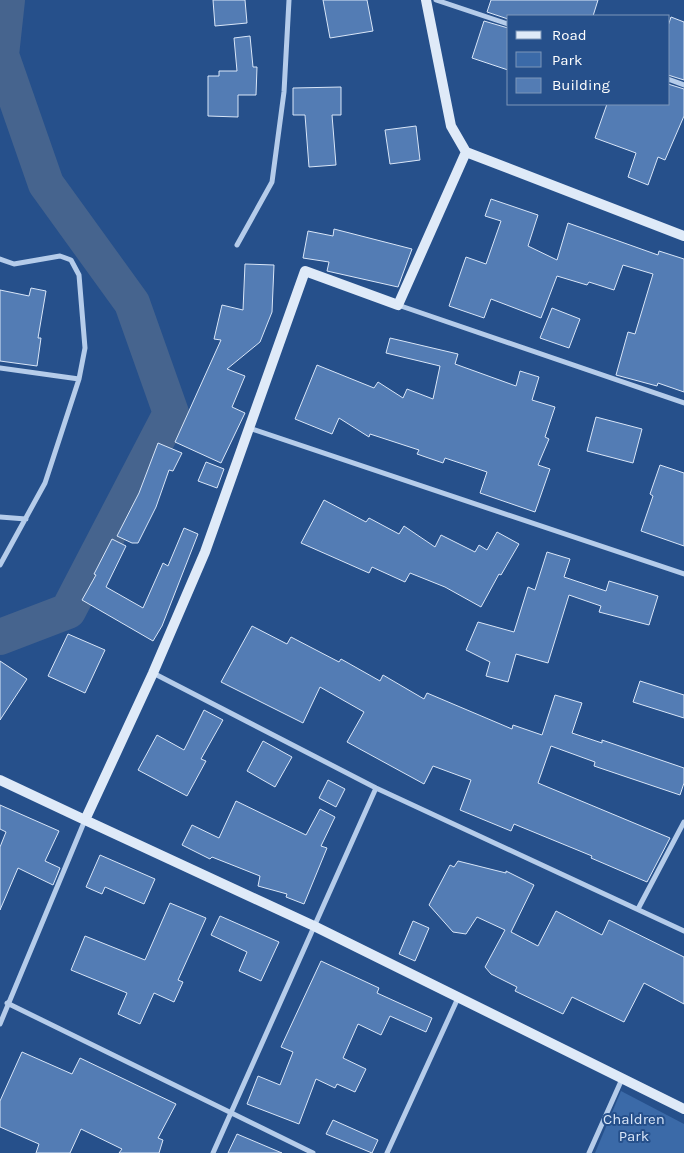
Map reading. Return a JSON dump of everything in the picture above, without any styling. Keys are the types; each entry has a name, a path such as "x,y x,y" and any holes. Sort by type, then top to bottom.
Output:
{"street":[{"path":"237,245 272,182 284,92 289,0"},
{"path":"426,0 452,126 466,152 684,236"},
{"path":"436,0 507,24"},
{"path":"669,79 684,85"},
{"path":"398,305 466,152"},
{"path":"0,259 14,264 60,256 71,260 79,275 84,348 79,379 45,483 0,566"},
{"path":"0,1024 7,1003 85,820 154,673 205,552 305,270 398,305 684,403"},
{"path":"0,368 79,379"},
{"path":"249,428 684,574"},
{"path":"0,517 26,519"},
{"path":"154,673 376,788 684,931"},
{"path":"0,780 314,926 684,1109"},
{"path":"212,1153 376,788"},
{"path":"638,909 684,822"},
{"path":"388,1153 458,998"},
{"path":"7,1003 230,1114 313,1153"},
{"path":"589,1153 622,1078"}],"green space":[{"name":"Chaldren Park","path":"621,1091 684,1124 684,1153 595,1153"}],"building":[{"path":"213,0 245,0 247,23 215,26"},
{"path":"323,0 367,0 373,31 330,38"},
{"path":"491,0 598,0 593,15 507,15 507,19 487,12"},
{"path":"671,17 684,22 684,80 669,75 669,23"},
{"path":"484,21 507,28 507,70 472,58"},
{"path":"250,36 253,67 257,67 256,95 238,95 238,117 208,116 208,76 219,76 219,71 237,71 234,38"},
{"path":"669,84 684,89 684,116 665,160 658,157 648,185 628,177 636,153 595,138 607,105 669,105"},
{"path":"341,87 341,115 332,115 336,165 309,167 305,115 293,115 293,88"},
{"path":"416,126 420,160 390,164 385,130"},
{"path":"491,199 538,215 528,246 557,260 568,223 658,255 659,251 684,259 684,392 658,383 657,386 616,375 628,332 635,334 653,274 623,265 614,290 589,282 587,285 557,276 541,318 491,299 484,318 449,306 466,257 486,264 501,221 485,216"},
{"path":"334,229 412,249 398,287 327,271 329,262 303,258 308,231 333,236"},
{"path":"245,264 274,265 272,312 260,342 227,369 245,376 232,407 245,413 221,463 175,442 221,340 214,339 222,305 243,310"},
{"path":"31,288 46,291 38,338 41,338 37,366 0,361 0,290 29,296"},
{"path":"552,308 580,319 569,348 540,338"},
{"path":"390,338 458,354 455,364 516,386 520,371 539,377 532,400 555,407 545,437 549,439 538,465 550,469 535,512 480,493 487,472 445,458 443,463 417,454 419,450 370,434 369,437 339,418 332,434 295,419 317,365 374,388 378,382 403,398 407,389 433,399 440,366 386,353"},
{"path":"596,417 642,429 633,463 587,451"},
{"path":"158,443 182,453 173,471 169,470 156,507 138,543 132,543 117,536 139,493"},
{"path":"206,462 224,469 217,488 198,481"},
{"path":"660,465 684,473 684,546 641,531 653,496 650,494"},
{"path":"324,500 366,522 369,518 399,534 404,526 435,547 441,535 475,552 479,545 487,550 497,532 519,544 501,575 499,574 481,607 445,587 410,573 405,582 372,567 369,573 301,543"},
{"path":"184,528 198,534 162,626 153,641 82,600 96,575 94,574 112,539 126,546 106,587 143,608 163,563 168,566"},
{"path":"547,552 570,559 564,577 606,591 609,581 658,596 649,625 599,612 601,606 569,595 548,663 516,654 508,682 486,676 490,662 466,650 478,622 514,632 528,587 535,590"},
{"path":"252,626 287,644 291,637 339,662 341,659 380,681 383,675 424,699 427,693 512,729 513,725 542,735 555,695 582,703 572,733 602,743 602,740 684,768 684,783 680,795 594,766 595,762 551,746 538,783 670,838 647,882 591,858 592,856 514,824 511,831 460,810 471,780 433,766 424,784 347,742 364,712 320,687 303,723 221,682"},
{"path":"68,634 105,650 85,693 48,676"},
{"path":"0,661 27,679 0,720"},
{"path":"640,681 684,695 684,718 633,702"},
{"path":"204,710 223,720 201,759 206,761 187,796 138,770 157,735 184,750"},
{"path":"263,741 292,757 275,787 247,771"},
{"path":"328,780 345,789 336,807 319,798"},
{"path":"236,801 306,835 320,809 335,817 321,846 327,848 304,904 286,897 287,894 258,886 260,876 212,857 210,859 182,845 192,825 219,838"},
{"path":"0,805 59,831 45,861 60,868 53,885 18,868 0,910 0,847 6,832 0,829"},
{"path":"100,855 155,879 144,904 105,887 102,894 86,887"},
{"path":"458,861 506,873 506,871 534,885 511,932 538,946 556,911 602,935 609,920 684,957 684,1004 644,983 624,1022 572,997 563,1014 515,991 517,987 491,974 485,967 505,930 477,917 466,934 453,932 429,905 450,865 454,867"},
{"path":"170,903 206,918 178,980 183,982 174,1002 154,993 140,1024 118,1014 127,993 71,970 85,936 145,960"},
{"path":"220,916 279,942 261,981 239,971 247,952 211,935"},
{"path":"413,921 429,928 415,961 399,954"},
{"path":"321,961 379,988 377,993 432,1018 426,1032 390,1016 381,1035 358,1024 343,1058 366,1069 355,1092 337,1084 335,1088 316,1079 299,1124 247,1104 258,1076 280,1085 293,1052 281,1047"},
{"path":"22,1052 72,1074 80,1058 176,1104 158,1138 163,1140 159,1153 119,1153 122,1149 81,1129 70,1153 36,1153 39,1144 0,1127 0,1101"},
{"path":"333,1120 378,1140 372,1153 326,1134"},
{"path":"237,1134 282,1153 228,1153"}],"waterway":[{"path":"0,637 68,611 171,413 132,303 46,184 1,55 7,0"}]}
